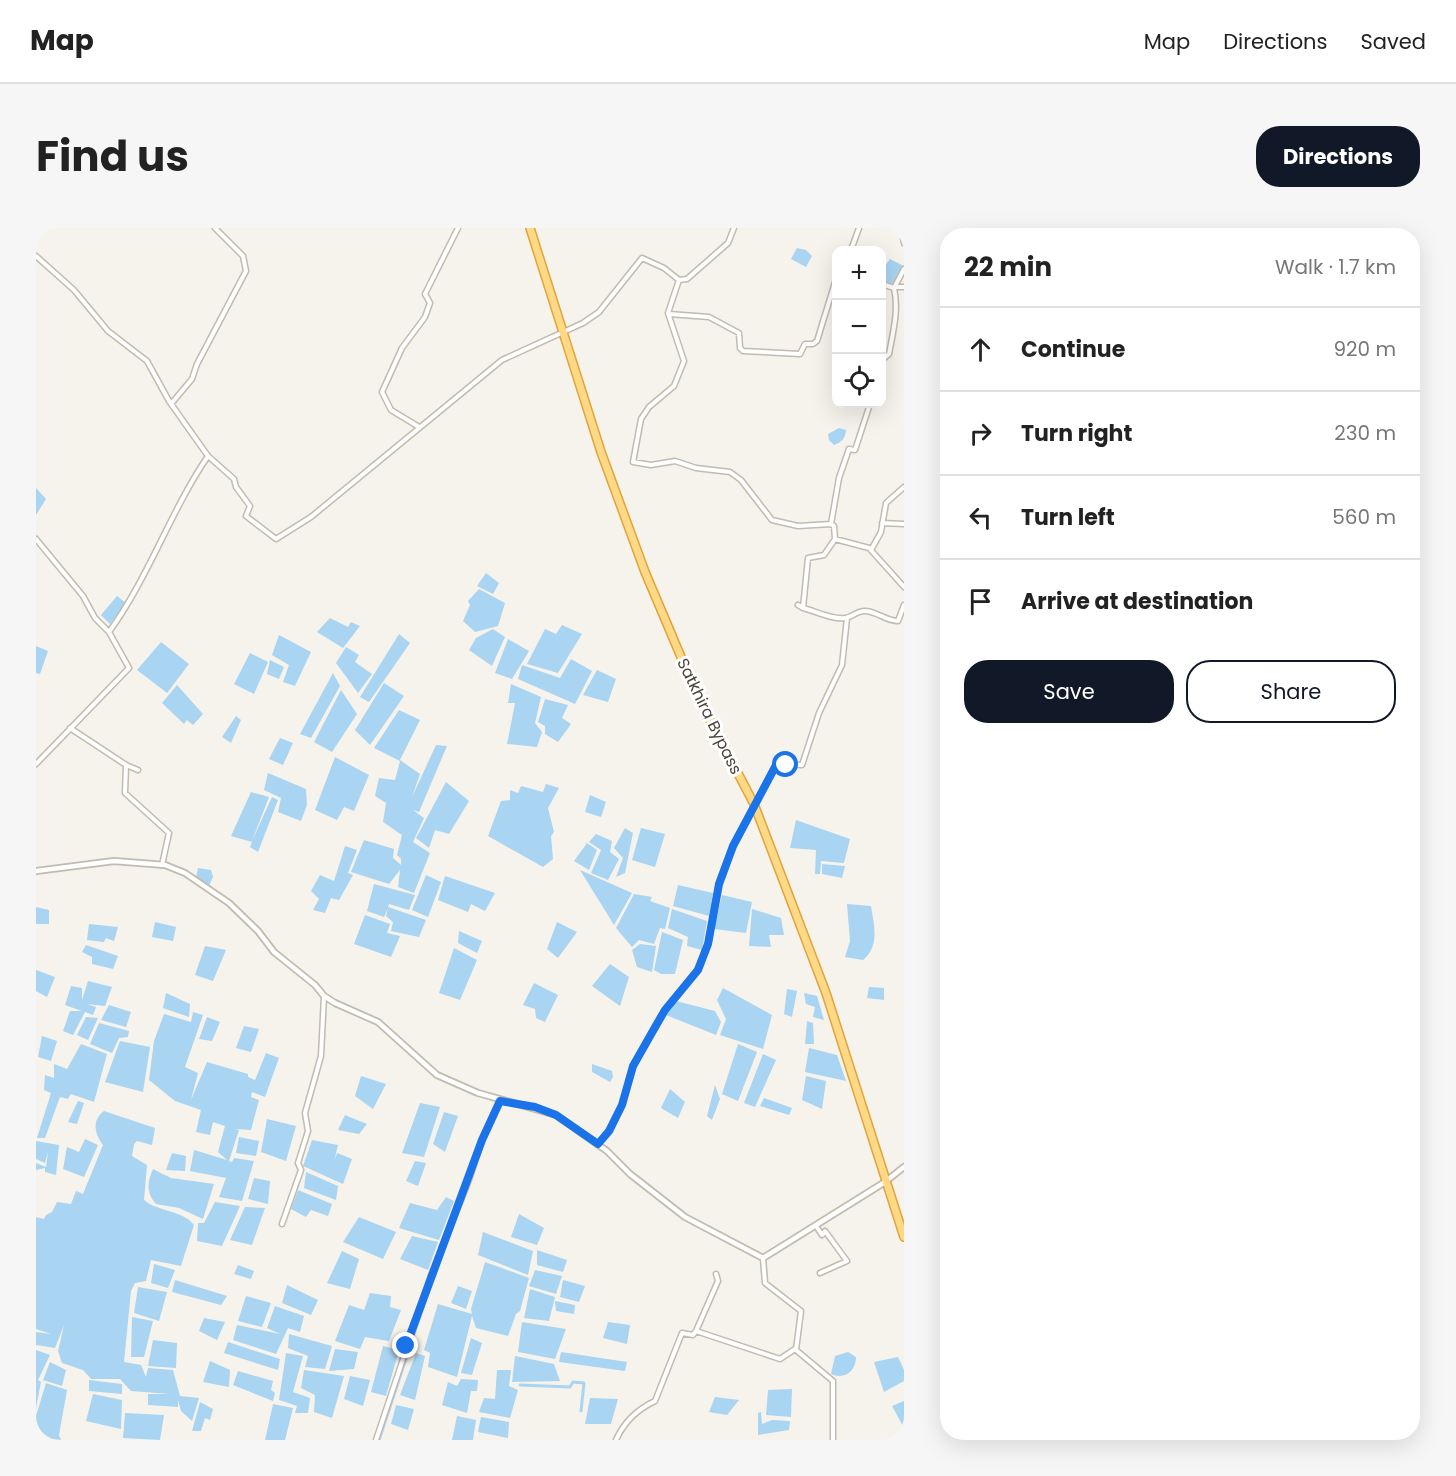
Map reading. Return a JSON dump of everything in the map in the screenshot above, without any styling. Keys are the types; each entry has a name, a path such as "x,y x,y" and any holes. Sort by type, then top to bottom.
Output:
{"highway":[{"name":"Satkhira Bypass","path":"530,228 600,452 645,572 698,697 754,804 826,993 904,1237"}],"street":[{"path":"171,404 192,379 197,364 246,271 243,256 215,228"},
{"path":"419,427 391,410 382,392 402,348 425,316 430,303 425,294 458,228"},
{"path":"36,256 74,290 108,330 147,361 171,404 208,456 234,479 237,488 250,506 246,516 276,539 311,517 502,360 583,323 599,312 642,258 664,268 679,280 687,279 702,269 728,243 734,228"},
{"path":"852,246 859,228"},
{"path":"901,228 904,243"},
{"path":"886,357 889,354 896,320 895,288 904,269"},
{"path":"679,280 668,313 684,360 674,386 649,407 640,419 633,462 651,465 675,460 696,468 730,472 741,480 772,520 798,526 831,524"},
{"path":"886,285 895,288 904,287"},
{"path":"668,313 708,317 723,324 739,333 742,351 800,354 805,344 813,344 817,341 832,294"},
{"path":"803,608 808,558 824,555 835,539 834,526 831,524 838,478 849,449 855,450 869,408"},
{"path":"109,632 139,587 186,490 208,456"},
{"path":"871,550 882,523 886,503 904,487"},
{"path":"882,523 904,524"},
{"path":"36,539 83,596 95,618 109,632 129,668 36,764"},
{"path":"835,539 871,550 904,587"},
{"path":"798,605 847,618 860,610 898,621 904,605"},
{"path":"598,1144 609,1131 622,1105 633,1066 654,1029 700,964 708,944 712,918 726,866 754,804 777,764 802,765 819,712 842,665 847,618"},
{"path":"70,728 126,765 138,770"},
{"path":"126,765 125,793 168,833 162,865"},
{"path":"36,871 106,861 162,865 185,873 222,897 250,923 274,952 315,985 324,996 335,1004 378,1022 437,1075 500,1101 535,1107 556,1115 598,1144 630,1174 685,1217 763,1258"},
{"path":"282,1224 301,1170 298,1163 308,1131 305,1113 321,1056 324,996"},
{"path":"376,1440 431,1275 469,1180 482,1140 500,1101"},
{"path":"763,1258 885,1182 904,1167"},
{"path":"816,1226 822,1234 825,1231 847,1261 820,1273"},
{"path":"696,1331 780,1359 795,1348 801,1311 765,1283 763,1258"},
{"path":"616,1440 627,1421 644,1406 655,1401 682,1333 693,1335 696,1331 718,1281 716,1274"},
{"path":"795,1348 833,1381 833,1440"}],"water":[{"path":"797,248 806,250 812,256 806,267 791,259"},
{"path":"890,259 902,265 891,285 886,283 886,264"},
{"path":"839,428 846,430 845,436 834,445 829,440 828,434"},
{"path":"36,488 46,499 36,515"},
{"path":"486,573 499,583 493,594 477,586"},
{"path":"479,589 505,603 498,626 475,632 463,621 470,605 468,601"},
{"path":"117,596 126,603 110,624 101,615"},
{"path":"330,618 348,627 351,622 360,626 343,648 317,632"},
{"path":"562,625 582,634 558,673 527,664 545,629 556,634"},
{"path":"493,629 505,637 492,666 469,650 476,638"},
{"path":"399,634 410,643 369,702 360,697"},
{"path":"279,635 311,652 295,686 283,682 289,665 272,655"},
{"path":"508,639 529,651 512,679 495,673"},
{"path":"161,642 189,664 167,693 137,670"},
{"path":"36,646 48,651 40,674 36,673"},
{"path":"346,647 359,655 355,662 372,674 358,693 336,663"},
{"path":"250,653 268,662 254,694 234,684"},
{"path":"571,659 592,671 575,704 518,679 522,665 560,678"},
{"path":"270,660 284,667 279,679 267,674"},
{"path":"597,670 616,679 608,702 583,695"},
{"path":"333,673 340,686 311,738 300,734"},
{"path":"384,683 404,696 370,745 355,730"},
{"path":"511,684 541,697 535,723 542,732 537,747 507,744 515,703 508,703"},
{"path":"177,685 203,714 193,725 187,720 184,724 162,703"},
{"path":"341,690 357,714 332,752 314,742"},
{"path":"545,699 568,705 562,718 571,724 558,742 545,734 545,726 538,722"},
{"path":"399,710 420,720 400,760 420,774 412,797 436,745 447,746 419,812 413,810 424,818 413,842 430,853 414,893 398,887 400,870 389,884 351,872 364,840 394,849 393,858 401,865 401,859 397,855 402,835 383,822 386,803 375,796 379,778 395,780 400,761 374,748"},
{"path":"236,716 241,720 231,743 222,737"},
{"path":"280,738 293,743 283,765 269,759"},
{"path":"335,757 369,775 354,811 344,807 337,820 315,810"},
{"path":"268,773 306,789 307,805 301,821 278,812 281,798 264,790"},
{"path":"446,782 469,801 449,834 435,830 429,848 416,838"},
{"path":"546,784 559,788 548,808 554,832 551,836 553,859 543,867 488,836 501,801 510,800 510,790 518,793 521,786 543,792"},
{"path":"251,792 269,797 252,841 272,797 278,800 258,852 250,847 252,842 231,836"},
{"path":"590,795 606,802 601,817 585,812"},
{"path":"796,820 850,839 844,863 821,861 820,874 815,874 816,850 790,848"},
{"path":"625,828 633,833 625,873 616,877 623,858 614,848"},
{"path":"641,828 665,834 655,867 632,860"},
{"path":"596,834 612,841 610,852 619,859 608,880 591,873 601,850 589,842"},
{"path":"587,843 597,850 589,870 574,861"},
{"path":"345,846 357,850 348,873 353,875 339,900 331,898 325,913 313,910 319,899 311,891 320,875 334,881"},
{"path":"822,864 845,866 842,878 822,874"},
{"path":"198,868 211,870 213,877 209,886 196,878"},
{"path":"580,870 632,893 614,925"},
{"path":"426,875 441,882 428,917 412,910"},
{"path":"445,876 495,893 485,911 471,904 468,912 438,900"},
{"path":"374,884 415,895 409,910 389,904 388,907 426,920 419,937 391,931 393,922 386,916 388,908 384,917 367,911"},
{"path":"678,885 713,893 709,916 673,906"},
{"path":"634,894 652,897 650,901 670,908 665,929 660,928 654,944 639,940 632,947 616,928"},
{"path":"722,895 752,902 746,933 714,929"},
{"path":"847,904 871,906 874,942 863,960 845,957 850,941"},
{"path":"36,907 49,910 49,924 36,924"},
{"path":"672,909 707,921 702,950 687,946 688,937 668,928"},
{"path":"752,909 781,918 784,935 769,935 771,947 749,946"},
{"path":"365,915 390,924 387,933 400,936 391,957 354,944"},
{"path":"155,922 176,927 173,941 152,937"},
{"path":"557,922 577,932 558,958 547,949"},
{"path":"89,924 118,927 114,941 106,938 104,942 87,940"},
{"path":"459,931 482,941 477,953 458,943"},
{"path":"662,932 683,940 675,974 661,974 654,970"},
{"path":"640,944 656,946 652,972 637,967 632,950"},
{"path":"86,945 118,956 113,969 92,964 92,957 82,952"},
{"path":"205,946 226,950 213,981 195,975"},
{"path":"454,948 477,960 460,1000 439,993"},
{"path":"610,964 629,977 620,1006 592,986"},
{"path":"36,970 55,977 47,997 36,991"},
{"path":"88,981 112,987 105,1006 87,1004 96,1007 93,1015 85,1012 73,1035 63,1031 70,1011 82,1011 65,1005 71,986 82,988 82,1000"},
{"path":"534,983 558,995 545,1022 536,1018 535,1009 523,1005"},
{"path":"869,987 884,988 884,1000 867,998"},
{"path":"723,988 772,1015 763,1049 720,1035 726,1019 717,1000"},
{"path":"787,989 797,991 792,1017 784,1014"},
{"path":"166,993 190,1004 189,1017 163,1008"},
{"path":"804,993 817,996 824,1020 813,1017 815,1007 806,1004"},
{"path":"676,1001 715,1011 721,1022 716,1035 666,1015"},
{"path":"109,1005 131,1012 126,1027 101,1020"},
{"path":"193,1012 203,1015 185,1067 198,1073 191,1100 207,1062 248,1074 248,1077 255,1080 266,1053 279,1058 265,1097 252,1092 251,1097 259,1100 251,1130 235,1129 239,1130 229,1161 232,1162 234,1158 254,1161 242,1201 219,1197 226,1178 190,1171 194,1150 227,1160 218,1152 225,1126 213,1122 210,1135 196,1132 201,1110 175,1101 149,1080 154,1041 164,1014 191,1022"},
{"path":"86,1017 98,1018 88,1040 77,1035"},
{"path":"207,1017 220,1022 212,1041 199,1039"},
{"path":"807,1021 813,1023 814,1044 805,1044"},
{"path":"99,1023 129,1031 128,1037 119,1038 112,1053 90,1044"},
{"path":"244,1026 259,1029 251,1052 236,1048"},
{"path":"42,1036 57,1041 51,1061 38,1057"},
{"path":"120,1041 150,1047 143,1092 105,1082"},
{"path":"81,1044 107,1054 94,1102 71,1094 68,1099 60,1097 45,1138 37,1138 51,1093 44,1090 45,1075 54,1078 54,1064 67,1069"},
{"path":"738,1044 757,1052 738,1101 722,1094"},
{"path":"809,1048 837,1055 846,1081 805,1072"},
{"path":"763,1054 776,1060 755,1107 744,1103"},
{"path":"592,1064 612,1071 613,1077 610,1082 592,1072"},
{"path":"361,1076 386,1084 373,1109 355,1096"},
{"path":"806,1076 826,1081 822,1109 802,1100"},
{"path":"715,1085 720,1099 712,1120 707,1116"},
{"path":"670,1089 685,1102 678,1118 661,1108"},
{"path":"764,1098 792,1108 789,1115 760,1106"},
{"path":"78,1101 84,1103 77,1124 68,1122"},
{"path":"420,1103 440,1107 424,1157 402,1153"},
{"path":"104,1111 155,1128 152,1145 137,1141 134,1144 132,1156 147,1165 144,1200 156,1207 184,1216 194,1225 181,1266 151,1260 146,1281 135,1283 131,1291 124,1362 141,1365 146,1377 148,1368 173,1370 180,1396 199,1398 192,1421 181,1411 178,1400 178,1407 148,1405 148,1394 170,1394 131,1391 120,1379 91,1379 83,1370 62,1363 58,1351 64,1325 55,1348 36,1345 36,1332 51,1334 36,1329 36,1217 44,1219 52,1212 57,1202 71,1204 76,1191 83,1194 103,1145 98,1136 96,1123"},
{"path":"444,1112 458,1116 445,1152 433,1144"},
{"path":"345,1115 367,1124 359,1134 338,1130"},
{"path":"267,1119 296,1126 286,1161 261,1152"},
{"path":"239,1137 259,1141 256,1156 236,1153"},
{"path":"85,1139 98,1145 84,1177 63,1169 67,1147 79,1152"},
{"path":"312,1140 338,1145 334,1161 337,1153 352,1159 343,1184 303,1166"},
{"path":"36,1141 59,1145 56,1175 45,1172 45,1168 36,1170 36,1163 46,1167 48,1152 45,1163 36,1159"},
{"path":"172,1153 186,1156 185,1171 166,1170"},
{"path":"415,1161 426,1163 418,1186 406,1181"},
{"path":"153,1169 171,1178 214,1184 203,1219 179,1208 156,1204 148,1187"},
{"path":"306,1172 338,1186 336,1200 304,1188"},
{"path":"254,1178 270,1181 268,1204 248,1199"},
{"path":"298,1190 332,1204 328,1216 311,1210 306,1217 291,1209"},
{"path":"446,1197 454,1201 439,1240 399,1228 410,1203 437,1210"},
{"path":"215,1202 240,1206 222,1246 197,1241 198,1223 204,1223"},
{"path":"245,1207 265,1208 252,1245 230,1240"},
{"path":"519,1214 544,1228 537,1245 511,1237"},
{"path":"359,1217 396,1232 383,1259 343,1242"},
{"path":"483,1232 533,1251 528,1275 478,1255"},
{"path":"412,1236 438,1242 428,1270 400,1259"},
{"path":"537,1250 567,1260 563,1272 537,1265"},
{"path":"342,1251 359,1259 350,1289 327,1283"},
{"path":"485,1262 529,1278 520,1311 516,1314 508,1336 476,1328 472,1316 457,1377 428,1367 430,1353 424,1350 438,1304 472,1314 471,1309"},
{"path":"154,1264 175,1270 168,1288 151,1283"},
{"path":"238,1265 254,1271 251,1279 234,1274"},
{"path":"535,1270 562,1276 556,1294 529,1286"},
{"path":"175,1280 227,1296 221,1305 172,1292"},
{"path":"563,1280 585,1286 579,1302 560,1297"},
{"path":"287,1285 318,1300 311,1315 282,1303"},
{"path":"458,1286 472,1291 466,1309 451,1303"},
{"path":"138,1287 167,1292 159,1321 134,1313"},
{"path":"530,1289 555,1297 549,1321 524,1318"},
{"path":"370,1293 391,1296 390,1307 401,1310 389,1341 365,1337 360,1349 335,1341 349,1305 364,1310"},
{"path":"246,1296 271,1303 262,1327 238,1321"},
{"path":"555,1301 575,1305 574,1314 556,1311"},
{"path":"275,1306 304,1316 300,1332 288,1328 276,1354 233,1340 237,1325 280,1334 267,1328"},
{"path":"132,1317 153,1321 144,1357 131,1357"},
{"path":"204,1318 225,1322 217,1340 199,1331"},
{"path":"522,1322 566,1329 555,1359 518,1352"},
{"path":"608,1322 630,1325 627,1344 603,1338"},
{"path":"289,1334 332,1346 325,1369 305,1367 308,1356 288,1348"},
{"path":"471,1338 482,1343 472,1375 461,1373"},
{"path":"153,1340 177,1343 176,1368 148,1366"},
{"path":"228,1342 280,1359 278,1370 224,1353"},
{"path":"383,1346 399,1350 386,1396 371,1392"},
{"path":"335,1349 358,1352 354,1369 329,1371"},
{"path":"36,1350 50,1355 38,1380 41,1382 36,1408"},
{"path":"561,1352 627,1362 625,1371 559,1362"},
{"path":"848,1352 856,1357 852,1370 841,1376 831,1374 835,1356"},
{"path":"286,1353 303,1356 293,1392 310,1398 308,1413 295,1413 297,1406 279,1400"},
{"path":"416,1353 425,1356 415,1400 400,1395"},
{"path":"515,1356 554,1364 560,1381 512,1382"},
{"path":"898,1357 904,1370 904,1381 884,1392 874,1362"},
{"path":"210,1361 230,1370 229,1387 203,1382"},
{"path":"50,1362 66,1370 62,1386 43,1380"},
{"path":"304,1370 344,1376 332,1418 314,1412 315,1395 301,1388"},
{"path":"497,1370 511,1370 509,1386 518,1390 510,1418 479,1412 484,1398 495,1399"},
{"path":"238,1371 273,1381 271,1390 275,1393 273,1401 233,1385"},
{"path":"350,1376 370,1380 363,1406 344,1399"},
{"path":"461,1379 478,1380 477,1391 471,1391 467,1413 442,1405 448,1382 457,1386"},
{"path":"89,1380 122,1384 122,1394 89,1391"},
{"path":"46,1383 67,1390 59,1435 61,1440 36,1438 36,1416"},
{"path":"792,1389 791,1417 766,1415 768,1390"},
{"path":"93,1394 122,1400 121,1429 86,1421"},
{"path":"715,1397 739,1400 727,1415 709,1412"},
{"path":"590,1398 618,1399 611,1424 585,1424"},
{"path":"904,1401 904,1428 892,1406"},
{"path":"200,1402 213,1409 210,1420 205,1418 201,1431 192,1431"},
{"path":"273,1404 293,1408 285,1440 265,1440"},
{"path":"396,1405 414,1409 408,1430 391,1424"},
{"path":"761,1412 762,1424 772,1420 790,1421 789,1430 758,1435 758,1413"},
{"path":"125,1413 164,1415 160,1440 123,1438"},
{"path":"457,1416 476,1420 473,1440 452,1440"},
{"path":"481,1417 509,1422 508,1438 478,1432"}],"waterway":[{"path":"379,1440 433,1277"},
{"path":"520,1385 570,1387 573,1382 584,1383 581,1411"}],"route":[{"path":"406,1346 482,1140 500,1101 535,1107 556,1115 598,1144 609,1131 622,1105 633,1066 654,1029 665,1010 698,970 708,944 719,884 733,846 775,767 777,764 786,765"}]}
